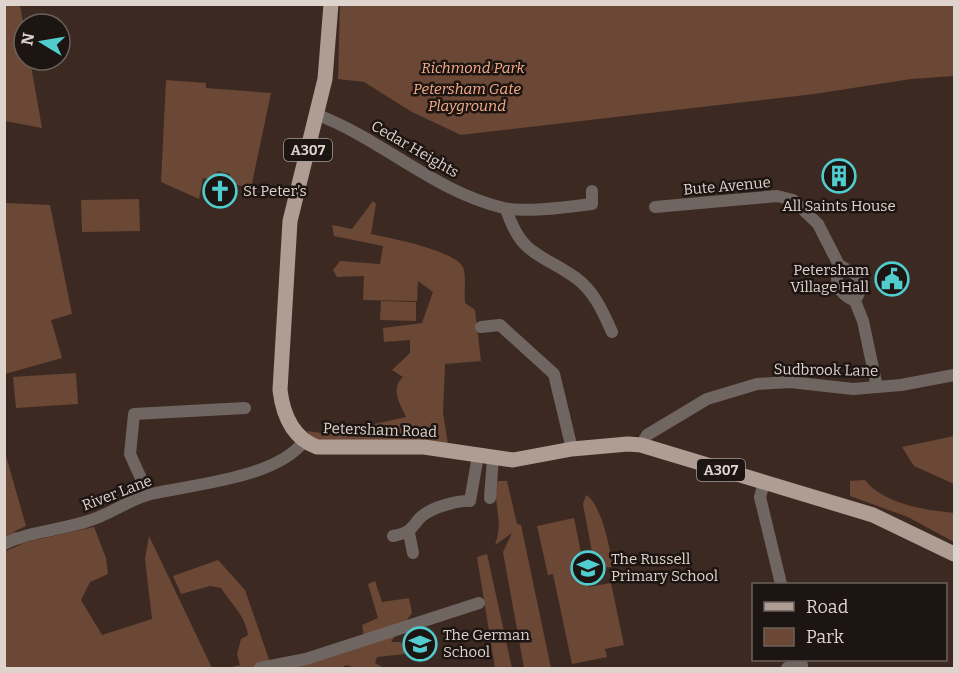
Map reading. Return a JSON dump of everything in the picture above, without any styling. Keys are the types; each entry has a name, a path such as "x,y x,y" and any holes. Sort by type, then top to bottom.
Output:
{"main road":[{"name":"Petersham Road","path":"331,4 328,56 318,115 290,221 280,381 285,414 304,441 317,447 424,447 486,457 519,459 572,449 642,445 885,520 954,554"}],"street":[{"name":"Cedar Heights","path":"318,115 347,128 440,183 506,208 593,210 592,191"},
{"name":"Bute Avenue","path":"655,207 777,196 793,200 818,224 839,265 857,275 860,280 860,291 855,301"},
{"path":"506,208 513,230 528,250 577,279 594,296 612,332"},
{"name":"Bute Avenue","path":"839,265 836,280 843,294 855,301 863,321 877,387"},
{"path":"481,327 500,325 552,371 572,449"},
{"name":"Sudbrook Lane","path":"642,445 645,436 708,399 757,384 790,382 853,389 954,375"},
{"path":"148,494 130,454 134,414 245,408"},
{"name":"River Lane","path":"4,544 26,536 91,521 148,494 234,476 278,462 304,441"},
{"path":"486,457 490,498"},
{"path":"393,536 409,533 427,512 463,501 471,501 486,457"},
{"path":"764,483 760,497 781,583"},
{"path":"409,533 413,553"},
{"path":"260,669 306,659 479,603"},
{"path":"787,669 802,664"}],"green space":[{"path":"4,5 20,5 21,12 12,12 12,72 32,72 42,128 5,121"},
{"name":"Richmond Park","path":"340,5 954,5 954,76 911,79 814,94 461,135 412,112 364,82 338,79"},
{"path":"166,80 206,83 206,88 271,93 251,188 229,183 230,174 217,171 215,180 203,178 199,199 161,182"},
{"path":"139,199 140,231 82,232 81,200"},
{"path":"373,201 376,204 371,234 438,251 460,263 464,270 465,303 475,310 481,361 445,364 443,413 448,444 322,441 313,438 307,431 329,434 406,417 397,392 397,386 403,377 392,370 410,353 410,340 384,342 383,328 422,323 433,292 418,281 417,301 363,300 364,276 337,277 333,270 340,261 380,264 383,246 334,236 332,225 352,229"},
{"path":"4,203 50,205 72,314 51,320 62,358 5,374"},
{"path":"381,301 416,302 416,321 380,320"},
{"path":"76,373 78,404 16,408 13,377"},
{"path":"954,436 954,484 914,466 902,447"},
{"path":"4,449 26,526 13,532 24,533 4,542"},
{"path":"865,480 883,495 894,500 918,508 954,513 954,542 908,517 850,496 850,481"},
{"path":"498,481 507,481 517,524 521,525 551,668 524,668 503,552 512,533 495,545 499,527 496,496"},
{"path":"586,495 601,517 612,567 595,568 583,504"},
{"path":"574,518 588,587 611,583 624,645 605,649 607,657 572,664 553,574 548,575 537,526"},
{"path":"94,527 106,558 108,574 90,582 81,600 102,635 152,619 145,559 149,536 212,668 5,668 4,552 26,542"},
{"path":"487,554 512,668 495,668 477,557"},
{"path":"218,560 245,590 272,668 228,668 240,665 237,654 241,639 248,635 241,616 221,588 210,586 181,594 173,576"},
{"path":"375,581 382,602 409,598 412,613 391,642 401,642 405,654 377,657 375,663 384,668 356,668 346,665 342,668 274,668 365,644 362,625 378,618 368,584"}],"place":[{"name":"All Saints House","path":"839,176"},
{"name":"St Peter’s","path":"220,191"},
{"name":"Petersham Village Hall","path":"892,279"},
{"name":"The Russell Primary School","path":"588,568"},
{"name":"The German School","path":"420,644"}],"park label":[{"name":"Petersham Gate Playground","path":"467,98"}]}
